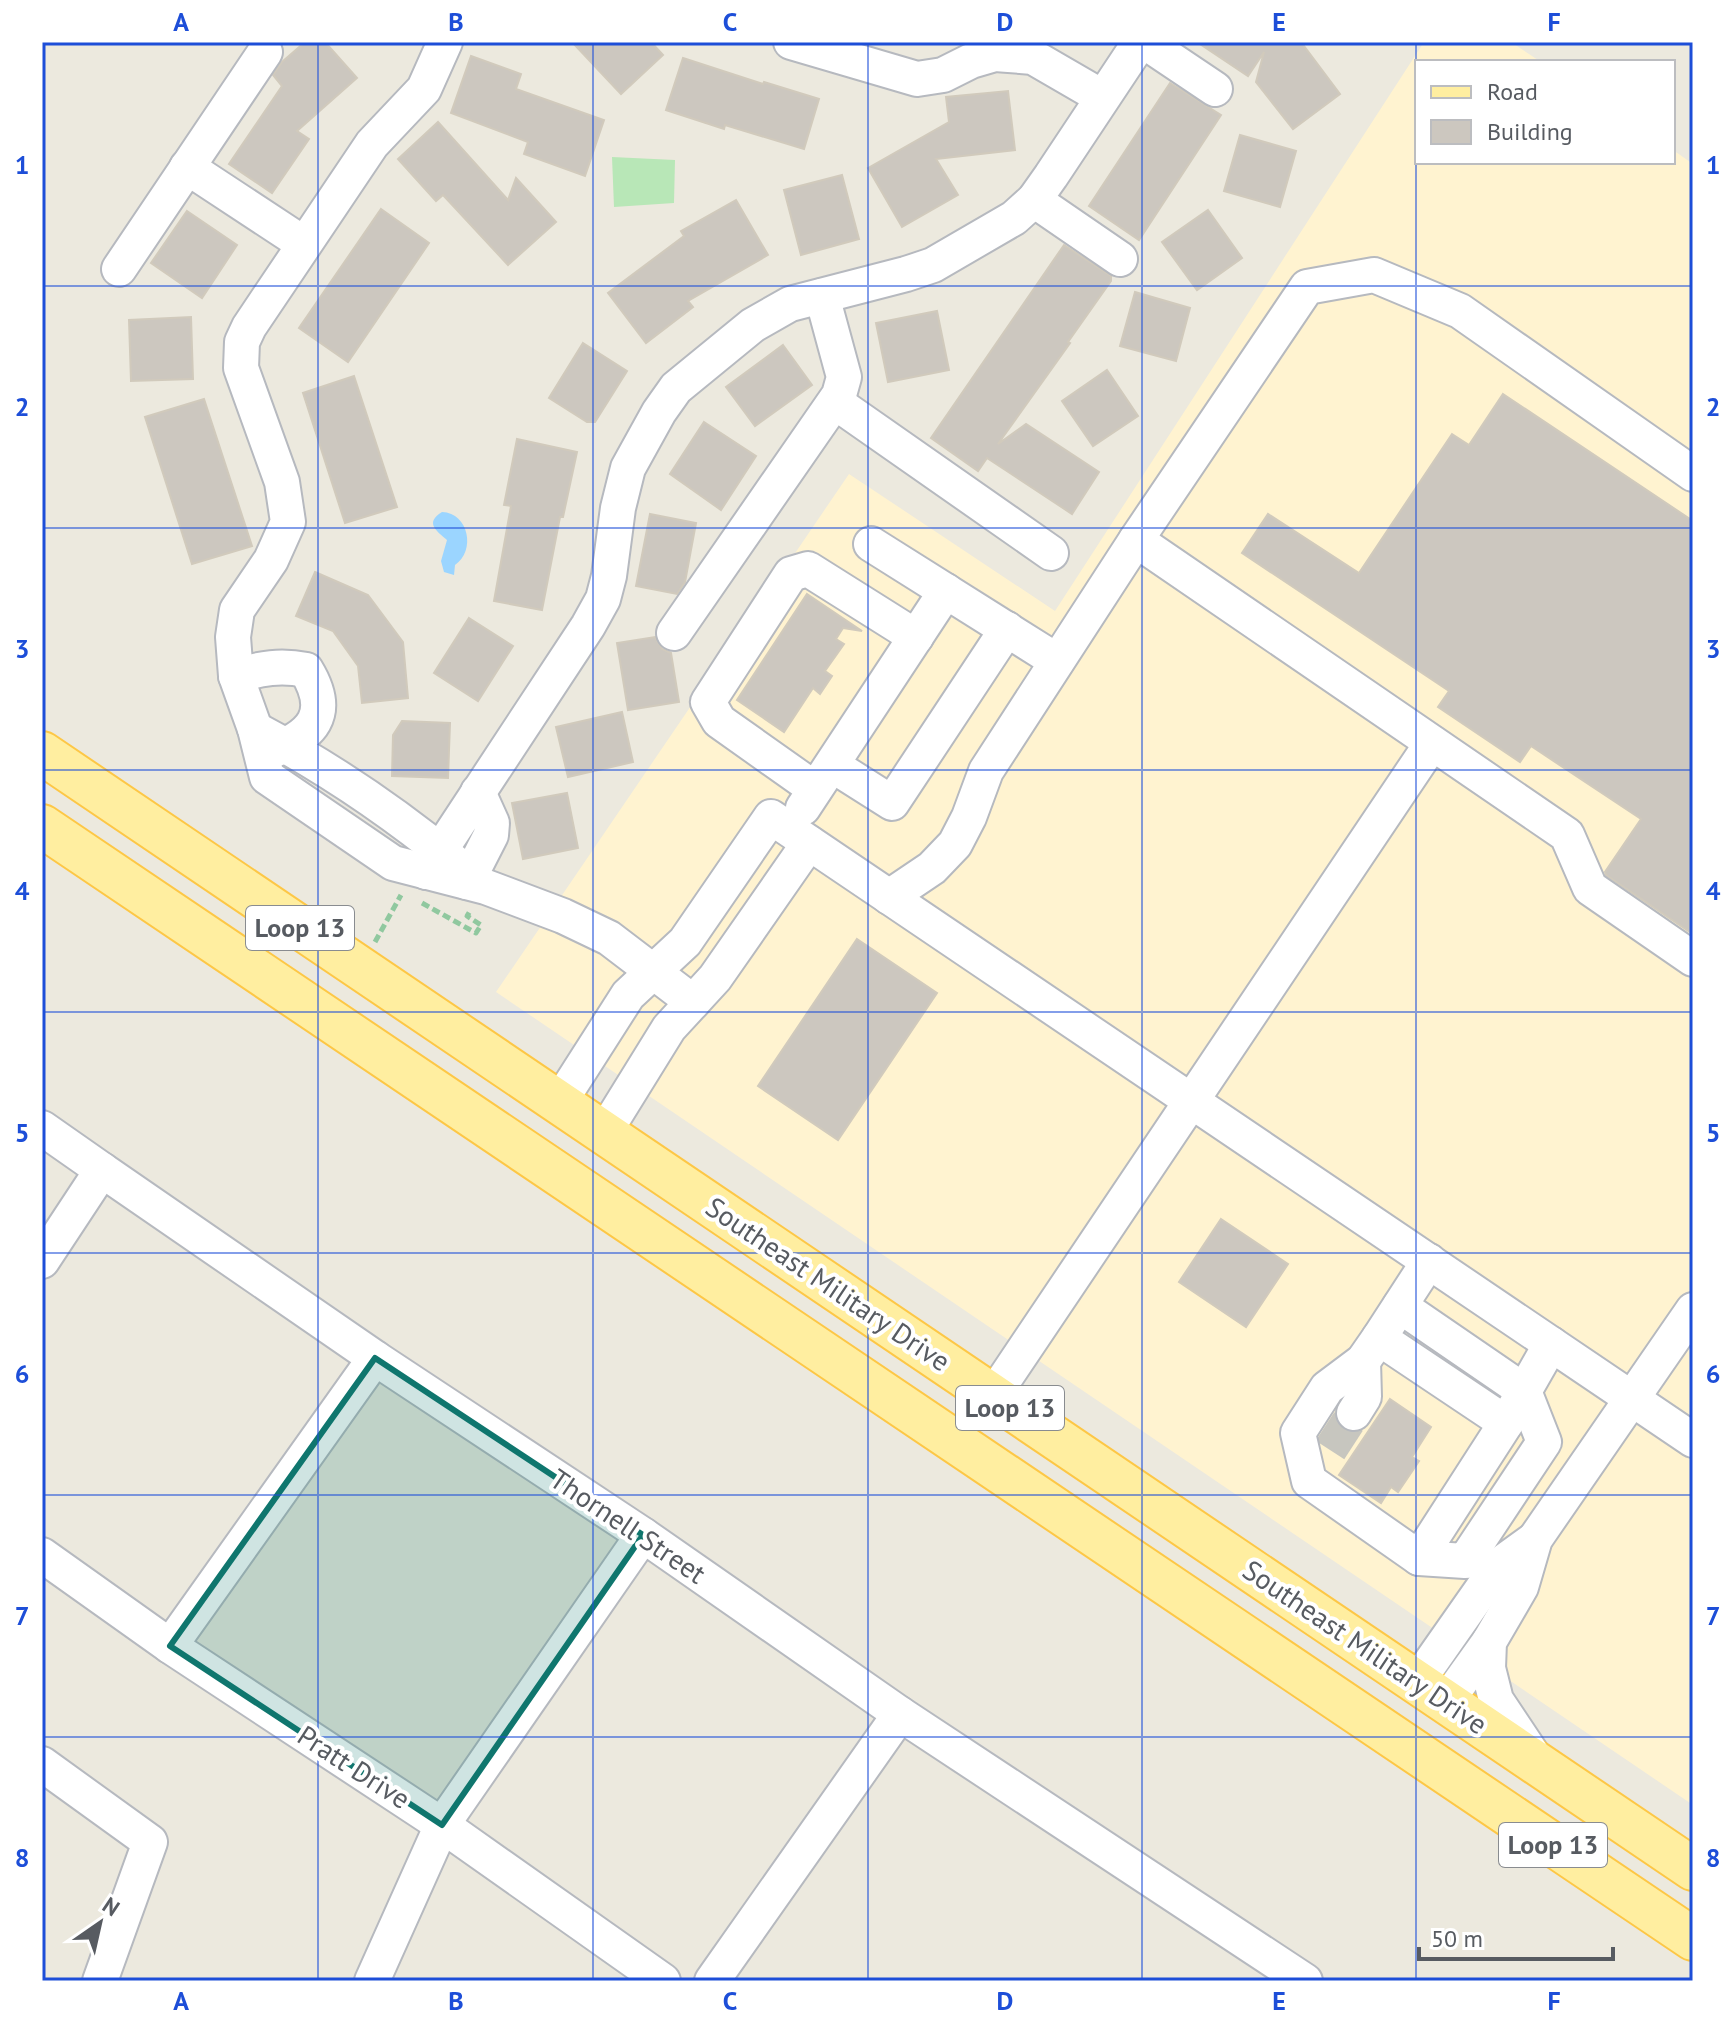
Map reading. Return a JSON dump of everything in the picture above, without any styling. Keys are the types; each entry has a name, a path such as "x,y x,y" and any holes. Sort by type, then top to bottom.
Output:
{"main road":[{"name":"Southeast Military Drive","path":"42,753 1693,1869"},
{"name":"Loop 13","path":"42,826 1693,1939"},
{"path":"526,1153 559,1103"},
{"path":"571,1183 604,1133"},
{"path":"1398,1740 1432,1692"}],"street":[{"path":"445,42 424,89 372,144 242,342 241,368 282,482 288,522 271,560 237,610 233,637 236,676 268,743 432,860 475,882 563,916 609,938 693,1002"},
{"path":"791,42 917,79 943,75 971,61 995,54 1033,57 1102,97"},
{"path":"432,860 603,599 628,468 676,388 753,325 790,304 933,265 1014,218 1034,200 1102,97 1143,42 1215,89"},
{"path":"119,269 265,52"},
{"path":"187,167 304,244"},
{"path":"1034,200 1120,259"},
{"path":"889,897 932,868 955,844 986,771 1136,540 1307,287 1374,275 1460,311 1693,474"},
{"path":"674,633 835,402 844,377 822,296"},
{"path":"835,402 1051,553"},
{"path":"1136,540 1567,835 1590,888 1693,959"},
{"path":"871,544 1057,661"},
{"path":"916,637 808,569 791,574 708,702 719,721 824,777 892,803 1007,629"},
{"path":"604,1133 669,1028 715,978 799,836 824,777 946,591"},
{"path":"236,676 259,668 285,666 306,670 318,689 320,708 308,731 268,743"},
{"path":"993,1396 1432,743"},
{"path":"475,882 492,823 478,792"},
{"path":"559,1103 628,995 685,942 771,817 1693,1440"},
{"name":"Thornell Street","path":"42,1128 375,1358 643,1535 900,1714 1305,1981"},
{"path":"42,1261 102,1170"},
{"path":"1400,1306 1524,1391 1544,1442 1465,1561 1419,1558 1309,1481 1298,1433 1327,1388 1371,1350 1429,1261"},
{"path":"1432,1692 1489,1642 1521,1587 1535,1539 1693,1310"},
{"path":"1419,1558 1506,1423 1551,1344"},
{"path":"1354,1413 1364,1397 1371,1350"},
{"path":"1371,1350 1506,1423"},
{"path":"170,1646 375,1358"},
{"path":"1309,1481 1330,1450"},
{"path":"372,1981 442,1825 643,1535"},
{"path":"1432,1692 1499,1565 1535,1539"},
{"name":"Pratt Drive","path":"42,1555 170,1646 442,1825 663,1981"},
{"path":"1489,1642 1488,1668 1496,1700 1542,1768"},
{"path":"712,1981 900,1714"},
{"path":"42,1764 150,1842 100,1981"}],"path":[{"path":"374,946 403,892 476,933 481,925 467,916 475,882"}],"highlighted area":[{"path":"375,1358 643,1535 442,1825 170,1646"}],"shaded area":[{"path":"1424,42 1511,42 1538,60 1415,60 1415,164 1675,164 1675,151 1693,164 1693,1805 496,992 849,474 1055,611"}],"green space":[{"path":"612,157 675,160 674,203 614,207"}],"water":[{"path":"442,512 458,519 466,534 466,551 455,565 454,575 444,572 441,561 447,540 433,523"}],"building":[{"path":"305,42 325,42 357,78 297,131 309,139 272,193 229,164 282,86 273,75 282,62"},
{"path":"572,42 651,42 663,55 621,94"},
{"path":"1197,42 1301,42 1340,94 1293,129 1256,82 1264,52 1248,76"},
{"path":"471,56 521,74 516,89 604,120 585,176 524,154 528,142 451,113"},
{"path":"683,58 819,99 804,149 725,125 724,129 666,110"},
{"path":"1170,83 1221,115 1139,240 1089,206"},
{"path":"1008,91 1015,150 936,159 958,195 902,227 868,168 949,122 946,97"},
{"path":"438,122 508,200 516,178 556,222 508,265 443,195 436,201 398,159"},
{"path":"1240,135 1296,151 1280,207 1224,191"},
{"path":"842,175 859,239 801,255 784,190"},
{"path":"736,200 768,255 688,301 693,307 646,343 608,293 684,236 681,231"},
{"path":"381,209 429,243 348,362 299,328"},
{"path":"1208,210 1242,258 1197,290 1162,242"},
{"path":"187,211 237,245 202,298 151,263"},
{"path":"1064,245 1111,276 1111,281 998,444 1026,424 1099,472 1072,514 987,458 978,471 931,438"},
{"path":"1135,292 1190,308 1176,361 1120,346"},
{"path":"937,311 949,370 888,382 876,323"},
{"path":"191,317 193,379 131,381 129,320"},
{"path":"583,343 627,371 595,422 587,422 549,398"},
{"path":"783,345 812,385 755,426 726,387"},
{"path":"1107,370 1138,416 1093,446 1062,401"},
{"path":"354,376 397,507 345,523 303,393"},
{"path":"1503,394 1693,521 1693,934 1606,875 1605,872 1641,819 1531,746 1520,762 1438,707 1449,691 1242,553 1268,514 1359,573 1452,434 1469,445"},
{"path":"204,399 252,546 192,564 145,417"},
{"path":"704,422 756,456 721,510 670,474"},
{"path":"517,439 577,452 563,517 560,517 542,610 494,601 511,506 504,505"},
{"path":"650,514 696,523 685,582 677,594 636,586"},
{"path":"315,572 368,595 403,642 408,698 362,703 358,666 333,631 296,616"},
{"path":"807,594 862,631 843,628 836,639 844,644 825,671 832,676 820,694 813,688 784,732 737,700"},
{"path":"469,618 513,646 478,701 434,673"},
{"path":"655,637 662,649 671,653 679,702 628,710 617,643"},
{"path":"622,712 633,762 568,777 556,727"},
{"path":"402,721 450,723 448,778 392,776 393,735"},
{"path":"567,793 578,848 523,859 512,803"},
{"path":"857,939 937,993 838,1140 758,1086"},
{"path":"1221,1219 1288,1264 1246,1327 1179,1282"},
{"path":"1390,1399 1431,1427 1412,1457 1419,1461 1398,1492 1391,1487 1381,1503 1339,1475"}],"tunnel":[{"path":"1330,1450 1354,1413"}]}
